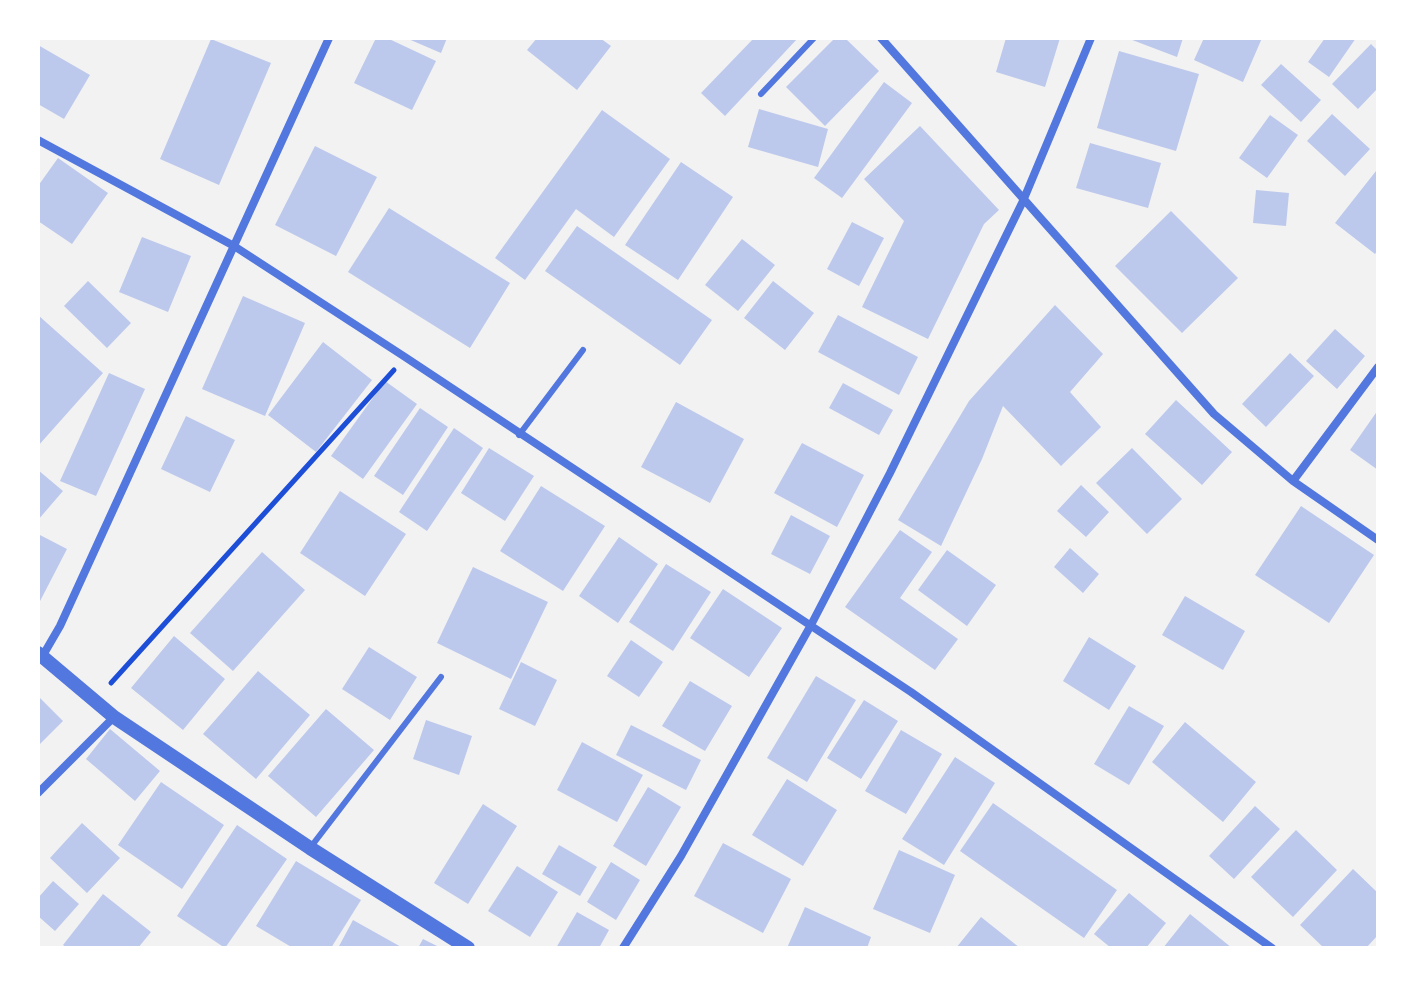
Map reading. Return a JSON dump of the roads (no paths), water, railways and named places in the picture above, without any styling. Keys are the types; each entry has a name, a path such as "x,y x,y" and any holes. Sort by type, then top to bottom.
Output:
{"street":[{"path":"329,38 60,626 40,655 114,717 310,848 468,948"},
{"path":"881,38 1214,414 1293,481 1378,540"},
{"path":"623,948 681,856 811,625 890,473 1023,201 1091,38"},
{"path":"38,140 234,246 405,357 811,625 1272,948"},
{"path":"1293,481 1378,367"},
{"path":"38,793 114,717"}],"lane":[{"path":"761,94 814,38"},
{"path":"519,435 583,350"},
{"path":"310,848 441,677"}]}
